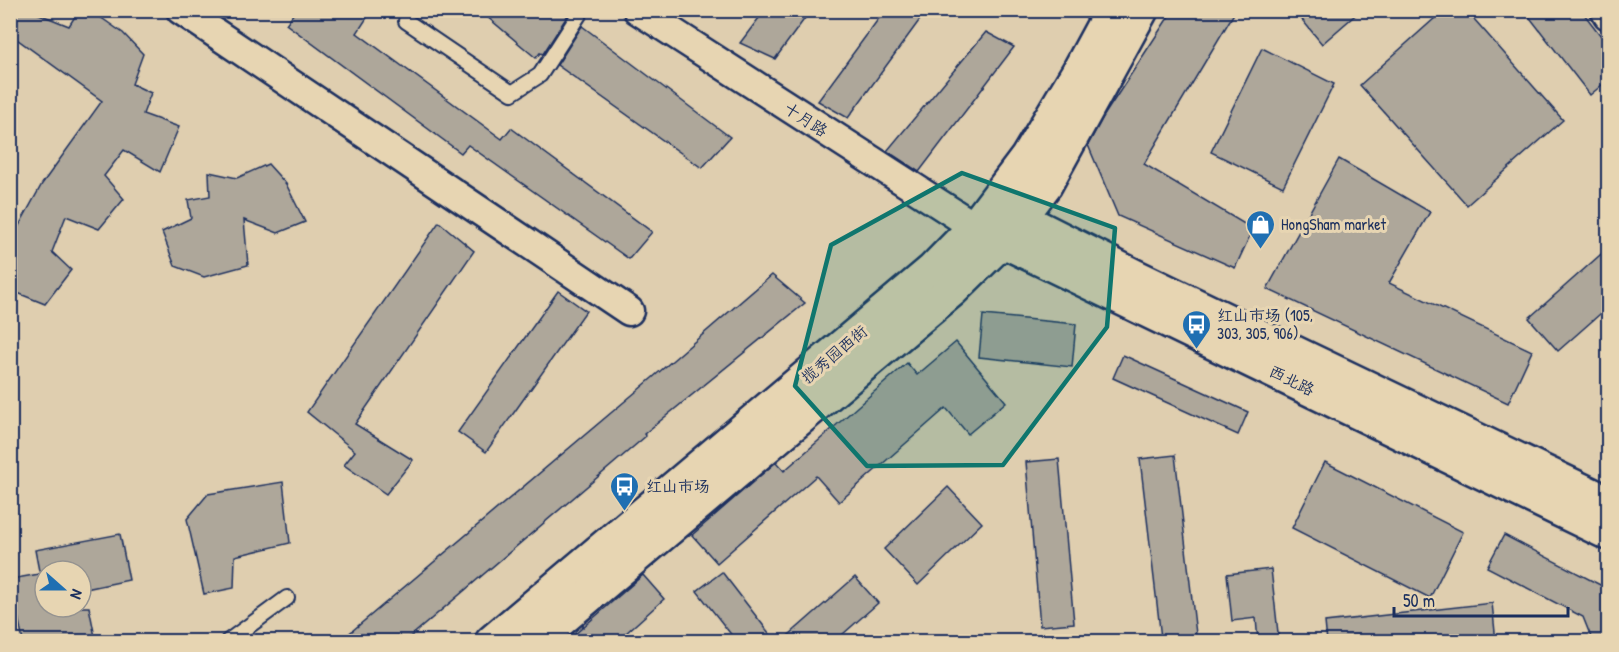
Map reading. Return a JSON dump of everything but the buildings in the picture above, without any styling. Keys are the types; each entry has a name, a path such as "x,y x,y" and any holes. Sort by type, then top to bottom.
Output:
{"street":[{"path":"181,10 630,311"},
{"name":"十月路","path":"638,10 998,223"},
{"name":"揽秀园西街","path":"534,642 952,290 998,223 1027,158 1112,10"},
{"name":"揽秀园西街","path":"492,642 933,270 998,223 1045,185 1140,10"},
{"path":"1605,10 1608,15"},
{"name":"西北路","path":"998,223 1134,276 1608,503"},
{"name":"西北路","path":"998,223 1608,532"}],"lane":[{"path":"406,21 512,93 540,75 582,10"},
{"path":"227,642 287,598"}],"highlighted area":[{"path":"962,173 1115,228 1107,327 1003,465 867,466 795,386 831,245"}],"place":[{"name":"HongSham market","path":"1260,250"},
{"name":"红山市场 (105, 303, 305, 906)","path":"1196,350"},
{"name":"红山市场","path":"625,512"}]}
